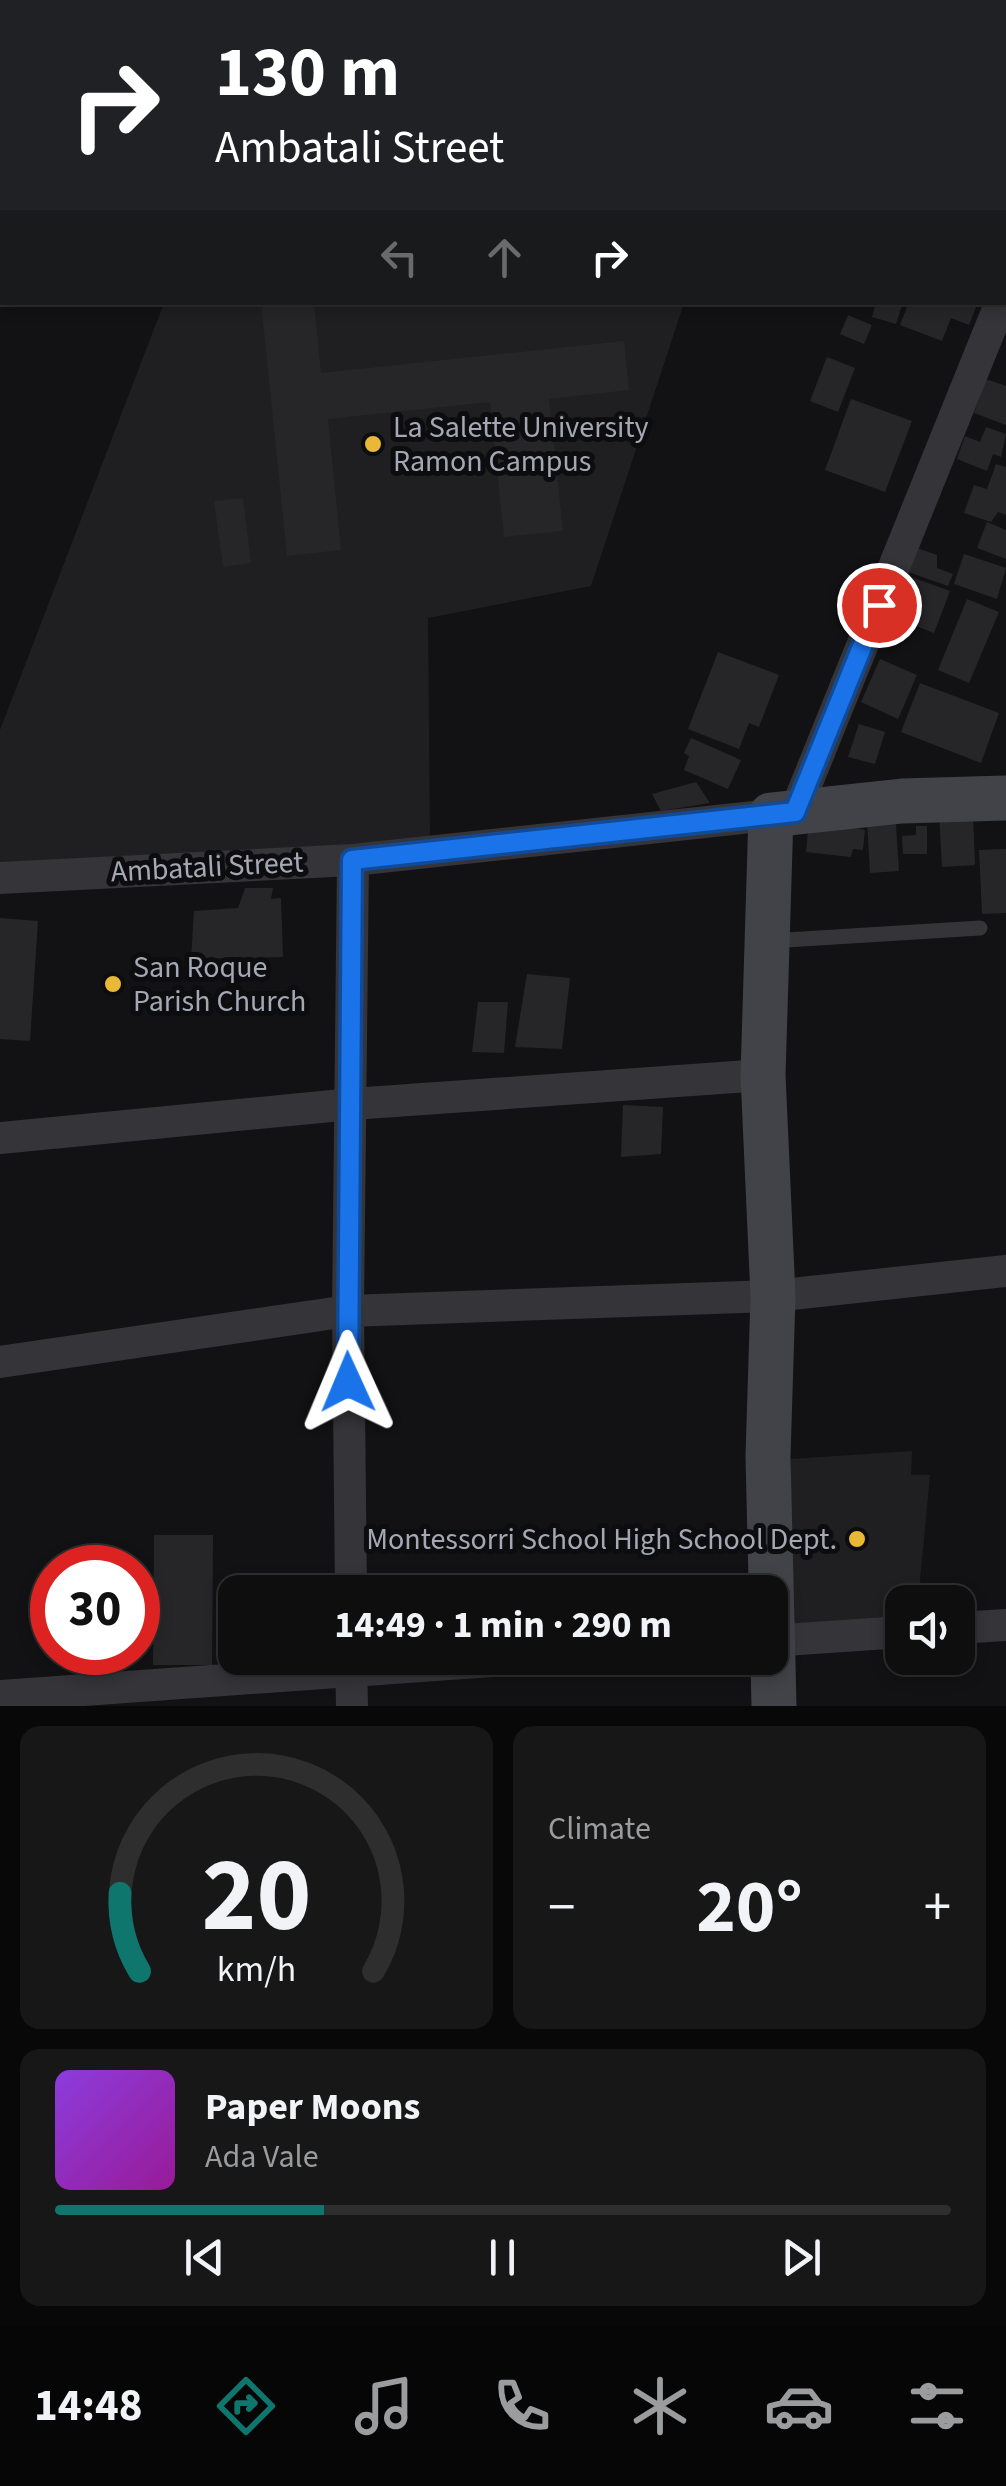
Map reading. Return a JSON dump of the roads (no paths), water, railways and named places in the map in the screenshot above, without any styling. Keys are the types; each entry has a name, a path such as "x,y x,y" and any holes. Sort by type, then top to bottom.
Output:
{"street":[{"path":"771,1575 768,1456 773,1296 763,1075 766,941 783,814 1000,305"},
{"path":"783,814 902,801 1006,798"},
{"name":"Ambatali Street","path":"0,878 352,860 783,814"},
{"path":"350,1575 352,860"},
{"path":"0,1138 352,1104 763,1075"},
{"path":"0,1362 348,1311 773,1296 1006,1270"},
{"path":"975,1627 1006,1625"},
{"path":"788,1639 885,1633"},
{"path":"0,1696 230,1675"},
{"path":"351,1675 352,1706"},
{"path":"773,1675 774,1706"}],"lane":[{"path":"766,941 980,928"}],"place":[{"name":"La Salette University Ramon Campus","path":"373,444"},
{"name":"San Roque Parish Church","path":"113,984"},
{"name":"Montessorri School High School Dept.","path":"857,1539"}]}
